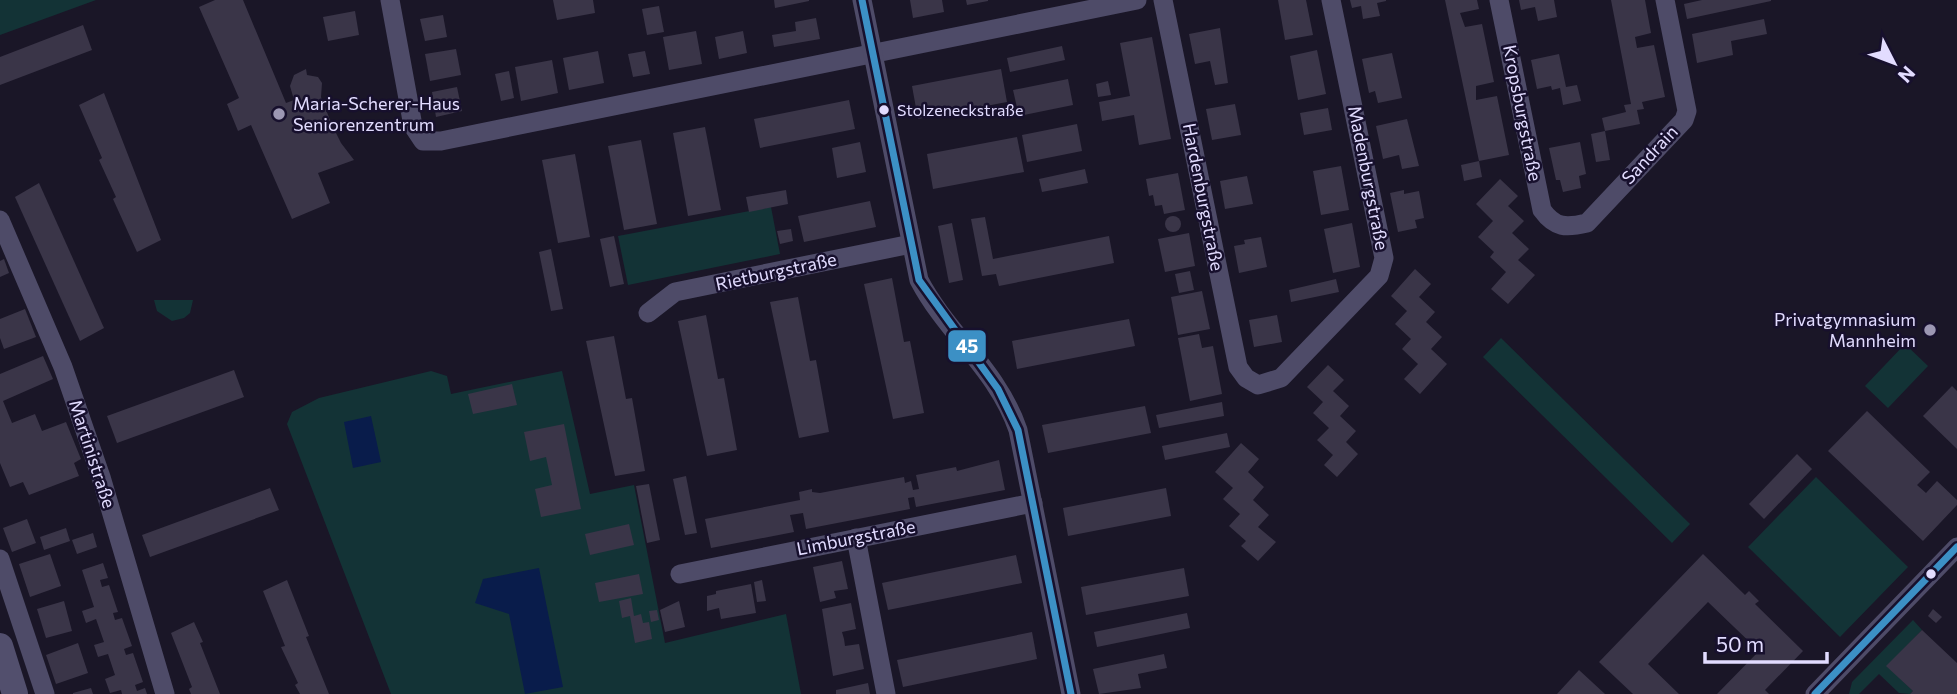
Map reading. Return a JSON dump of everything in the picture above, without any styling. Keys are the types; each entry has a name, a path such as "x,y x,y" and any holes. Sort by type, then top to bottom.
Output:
{"main road":[{"path":"0,646 15,694"}],"street":[{"path":"390,0 413,126 422,141 441,141 1137,0"},
{"path":"862,0 919,280 933,305 990,373 1010,406 1071,694"},
{"name":"Hardenburgstraße","path":"1163,0 1238,367 1246,378 1258,385"},
{"name":"Madenburgstraße","path":"1258,385 1281,378 1379,276 1384,258 1331,0"},
{"name":"Kropsburgstraße","path":"1499,0 1542,210 1551,223"},
{"name":"Sandrain","path":"1551,223 1567,228 1587,223 1684,120 1687,111 1665,0"},
{"name":"Martinistraße","path":"0,220 62,367 101,477 164,694"},
{"name":"Rietburgstraße","path":"648,313 675,292 911,244"},
{"name":"Limburgstraße","path":"680,574 1032,503"},
{"path":"856,538 886,694"},
{"path":"1815,694 1957,547"},
{"path":"0,560 44,694"}],"green space":[{"path":"0,0 96,0 0,35"},
{"path":"771,207 780,254 628,285 618,236"},
{"path":"154,300 193,300 190,313 184,318 172,321 157,311"},
{"path":"1501,338 1690,524 1672,543 1483,357"},
{"path":"1905,344 1928,366 1888,408 1865,386"},
{"path":"431,371 447,376 451,394 562,371 590,494 634,485 665,643 786,614 801,694 391,694 287,424 292,412 319,398"},
{"path":"1816,477 1908,567 1840,637 1748,547"},
{"path":"1913,620 1922,630 1887,666 1913,691 1910,694 1899,693 1879,674 1859,694 1849,694 1852,682"}],"water":[{"path":"371,416 381,462 353,468 344,422"},
{"path":"539,568 563,687 525,694 509,614 475,603 483,579"}],"building":[{"name":"Maria-Scherer-Haus Seniorenzentrum","path":"215,0 243,0 286,103 294,100 290,86 294,75 306,69 307,75 318,77 322,83 321,97 332,125 354,160 318,173 330,203 292,219 251,125 238,131 227,104 239,98 199,7"},
{"path":"553,0 593,0 595,13 557,20"},
{"path":"774,0 809,0 809,1 775,8"},
{"path":"910,0 942,0 944,12 913,18"},
{"path":"966,0 988,0 988,1 967,5"},
{"path":"1278,0 1306,0 1313,35 1285,40"},
{"path":"1350,0 1386,1 1377,3 1380,16 1363,19 1361,6 1352,8"},
{"path":"1445,0 1477,0 1479,9 1460,13 1465,27 1482,24 1494,82 1476,86 1476,100 1497,96 1509,155 1479,161"},
{"path":"1519,0 1554,0 1557,17 1538,21 1535,7 1521,10"},
{"path":"1611,0 1645,0 1651,33 1635,37 1637,48 1654,45 1665,97 1642,102 1644,109 1637,110 1640,124 1605,131 1602,118 1626,112 1624,105 1631,104"},
{"path":"1702,0 1771,1 1687,19 1684,4"},
{"path":"659,6 664,32 647,35 642,9"},
{"path":"355,11 359,35 328,41 323,17"},
{"path":"443,15 447,37 425,41 420,19"},
{"path":"816,18 820,39 774,47 772,35 796,31 795,22"},
{"path":"1764,19 1767,34 1731,41 1733,55 1697,63 1692,34"},
{"path":"83,25 92,50 0,85 0,57"},
{"path":"1220,28 1228,83 1215,85 1210,61 1195,64 1189,34"},
{"path":"696,31 702,64 669,70 663,37"},
{"path":"743,31 747,53 719,59 715,37"},
{"path":"1152,37 1171,139 1139,145 1134,115 1102,121 1099,102 1130,96 1120,43"},
{"path":"1062,46 1065,60 1010,72 1007,58"},
{"path":"456,49 461,75 430,81 425,54"},
{"path":"1317,50 1326,94 1298,100 1290,56"},
{"path":"598,51 604,83 569,90 563,58"},
{"path":"645,51 650,74 633,77 628,54"},
{"path":"1392,53 1402,98 1378,103 1375,91 1369,93 1362,59"},
{"path":"1559,54 1566,87 1577,85 1581,101 1563,105 1560,88 1552,90 1551,86 1537,89 1531,60"},
{"path":"552,60 558,93 521,101 515,67"},
{"path":"1001,69 1007,102 918,119 912,86"},
{"path":"509,71 514,98 501,101 495,74"},
{"path":"1068,79 1073,105 1019,116 1013,90"},
{"path":"1108,81 1111,95 1098,97 1096,84"},
{"path":"457,87 462,111 436,117 432,92"},
{"path":"104,93 161,240 137,252 113,199 116,197 99,160 102,158 79,105"},
{"path":"849,100 855,129 760,148 754,119"},
{"path":"1235,104 1241,135 1212,140 1206,109"},
{"path":"1328,108 1332,130 1304,135 1300,113"},
{"path":"1407,119 1419,166 1402,169 1399,155 1383,159 1376,126"},
{"path":"1077,124 1082,151 1027,162 1022,135"},
{"path":"705,127 721,210 688,216 673,133"},
{"path":"1605,131 1610,160 1596,162 1591,134"},
{"path":"1017,137 1024,172 933,189 927,154"},
{"path":"641,140 657,224 624,230 608,146"},
{"path":"860,142 866,172 837,178 832,148"},
{"path":"1580,142 1586,174 1579,176 1581,188 1563,192 1560,180 1556,180 1549,148"},
{"path":"575,154 590,237 558,243 542,160"},
{"path":"1479,161 1482,177 1464,181 1461,165"},
{"path":"1341,166 1349,210 1321,215 1313,171"},
{"path":"1085,169 1088,183 1042,192 1039,179"},
{"path":"1178,173 1185,210 1164,214 1162,205 1155,206 1153,195 1149,196 1146,179"},
{"path":"1247,176 1253,204 1225,209 1220,181"},
{"path":"1500,179 1518,196 1508,206 1524,221 1512,233 1529,249 1518,260 1535,275 1508,304 1491,289 1506,272 1490,257 1494,252 1478,237 1493,221 1476,204"},
{"path":"39,183 104,328 80,341 15,197"},
{"path":"786,190 788,204 749,212 746,197"},
{"path":"1404,190 1404,194 1419,191 1424,218 1415,220 1417,228 1398,232 1390,193"},
{"path":"870,201 876,227 804,242 798,216"},
{"path":"1173,216 1179,218 1179,230 1173,232 1167,230 1165,224 1167,218"},
{"path":"985,217 993,259 1109,236 1114,263 999,286 996,274 982,276 971,219"},
{"path":"952,223 963,280 949,283 938,226"},
{"path":"1352,223 1360,267 1333,273 1324,229"},
{"path":"791,229 793,241 780,244 777,231"},
{"path":"1189,233 1195,266 1165,272 1158,239"},
{"path":"614,236 624,284 610,287 600,239"},
{"path":"1261,237 1267,267 1239,273 1234,246 1245,244 1244,240"},
{"path":"551,249 563,309 551,311 539,252"},
{"path":"4,259 9,273 0,277 0,261"},
{"path":"1415,269 1431,284 1419,297 1435,312 1426,322 1442,337 1431,349 1447,364 1420,394 1404,379 1418,364 1402,349 1411,339 1395,324 1407,311 1391,296"},
{"path":"1190,271 1194,290 1179,293 1175,274"},
{"path":"892,278 904,342 910,341 924,413 893,419 864,284"},
{"path":"1336,279 1339,292 1291,302 1289,290"},
{"path":"1202,291 1210,329 1178,335 1171,297"},
{"path":"798,297 810,361 816,360 829,432 799,438 770,302"},
{"path":"25,309 36,337 4,349 0,338 0,319"},
{"path":"706,315 718,379 724,378 737,450 707,456 678,321"},
{"path":"1277,315 1282,342 1254,347 1249,320"},
{"path":"1129,319 1135,346 1017,369 1012,341"},
{"path":"1199,334 1202,348 1213,346 1222,394 1190,401 1178,338"},
{"path":"614,336 626,399 632,398 645,471 615,476 586,341"},
{"path":"43,356 53,379 3,401 12,423 35,414 42,431 66,422 81,459 74,463 79,476 29,495 23,482 10,487 0,463 0,374"},
{"path":"1328,365 1344,380 1333,391 1349,406 1340,416 1356,431 1346,442 1358,454 1337,477 1324,465 1333,455 1317,440 1329,428 1313,413 1323,402 1307,387"},
{"path":"234,370 244,397 117,443 107,416"},
{"path":"512,384 517,405 473,414 468,394"},
{"path":"1952,386 1957,391 1957,449 1923,416"},
{"path":"1222,402 1224,416 1159,428 1156,415"},
{"path":"1145,406 1151,433 1048,453 1042,425"},
{"path":"1867,411 1930,472 1917,485 1926,493 1937,481 1957,500 1957,505 1923,541 1828,451"},
{"path":"564,424 581,509 541,517 535,489 552,485 546,457 530,461 524,432"},
{"path":"1227,433 1230,447 1165,460 1162,446"},
{"path":"1241,443 1259,459 1248,472 1264,487 1253,500 1269,515 1258,527 1276,542 1258,561 1241,546 1246,541 1229,526 1240,514 1223,499 1233,488 1215,472"},
{"path":"1797,454 1812,469 1764,519 1749,504"},
{"path":"999,460 1005,490 916,507 914,497 908,498 910,509 806,529 803,513 790,515 794,532 711,548 705,519 800,500 799,492 812,489 812,492 820,493 904,477 905,483 911,481 913,490 919,489 916,475 956,467 957,471"},
{"path":"686,476 697,533 685,535 673,479"},
{"path":"649,484 660,540 647,543 636,486"},
{"path":"270,488 279,510 150,557 142,535"},
{"path":"1166,488 1171,516 1068,536 1063,508"},
{"path":"27,519 36,543 12,552 3,528"},
{"path":"629,524 634,545 590,555 585,534"},
{"path":"66,528 70,541 44,550 40,537"},
{"path":"93,533 97,547 77,554 72,540"},
{"path":"50,554 61,586 30,597 19,564"},
{"path":"1703,554 1745,595 1749,591 1759,601 1755,604 1803,651 1765,690 1769,694 1717,694 1759,651 1708,602 1648,664 1679,694 1633,694 1599,662"},
{"path":"1016,555 1022,583 888,610 882,583"},
{"path":"842,561 848,589 834,591 836,598 820,602 813,567"},
{"path":"103,563 108,578 100,580 102,587 109,585 118,612 113,613 115,620 122,618 132,646 124,649 126,655 133,653 143,682 135,685 137,691 145,688 147,694 122,694 121,690 110,693 105,679 115,675 108,654 98,657 94,645 104,642 96,619 86,623 82,611 94,607 82,570"},
{"path":"1184,568 1189,596 1086,615 1081,587"},
{"path":"639,574 643,594 599,602 595,583"},
{"path":"287,580 329,694 300,694 295,685 298,683 281,647 285,646 263,591"},
{"path":"762,580 766,601 757,602 754,582"},
{"path":"751,584 756,613 721,619 719,608 707,611 707,596 716,594 716,591"},
{"path":"631,598 634,616 641,614 643,623 649,622 652,639 635,643 630,616 622,618 619,601"},
{"path":"64,601 72,631 46,638 37,609"},
{"path":"679,601 685,627 665,632 660,610"},
{"path":"851,603 856,629 842,632 845,646 859,644 864,669 833,676 822,609"},
{"path":"1933,609 1942,617 1936,623 1928,616"},
{"path":"657,610 659,620 651,622 649,611"},
{"path":"1187,613 1190,628 1097,647 1094,632"},
{"path":"194,622 220,694 191,694 189,689 192,687 171,633"},
{"path":"1922,630 1957,663 1957,694 1910,694 1913,691 1886,666"},
{"path":"1032,632 1037,659 903,687 897,660"},
{"path":"78,643 88,673 56,684 46,655"},
{"path":"1164,654 1167,668 1138,674 1141,688 1099,694 1093,669"},
{"path":"1579,670 1605,694 1557,694"},
{"path":"868,683 870,694 836,694 836,690"},
{"path":"91,688 93,694 73,694 73,693"}],"transit line":[{"name":"45","path":"862,0 919,280 998,389 1018,430 1071,694"},
{"name":"45","path":"1815,694 1957,547"}],"place":[{"name":"Stolzeneckstraße","path":"884,110"},
{"name":"Maria-Scherer-Haus Seniorenzentrum","path":"279,114"},
{"name":"Privatgymnasium Mannheim","path":"1930,330"}]}
